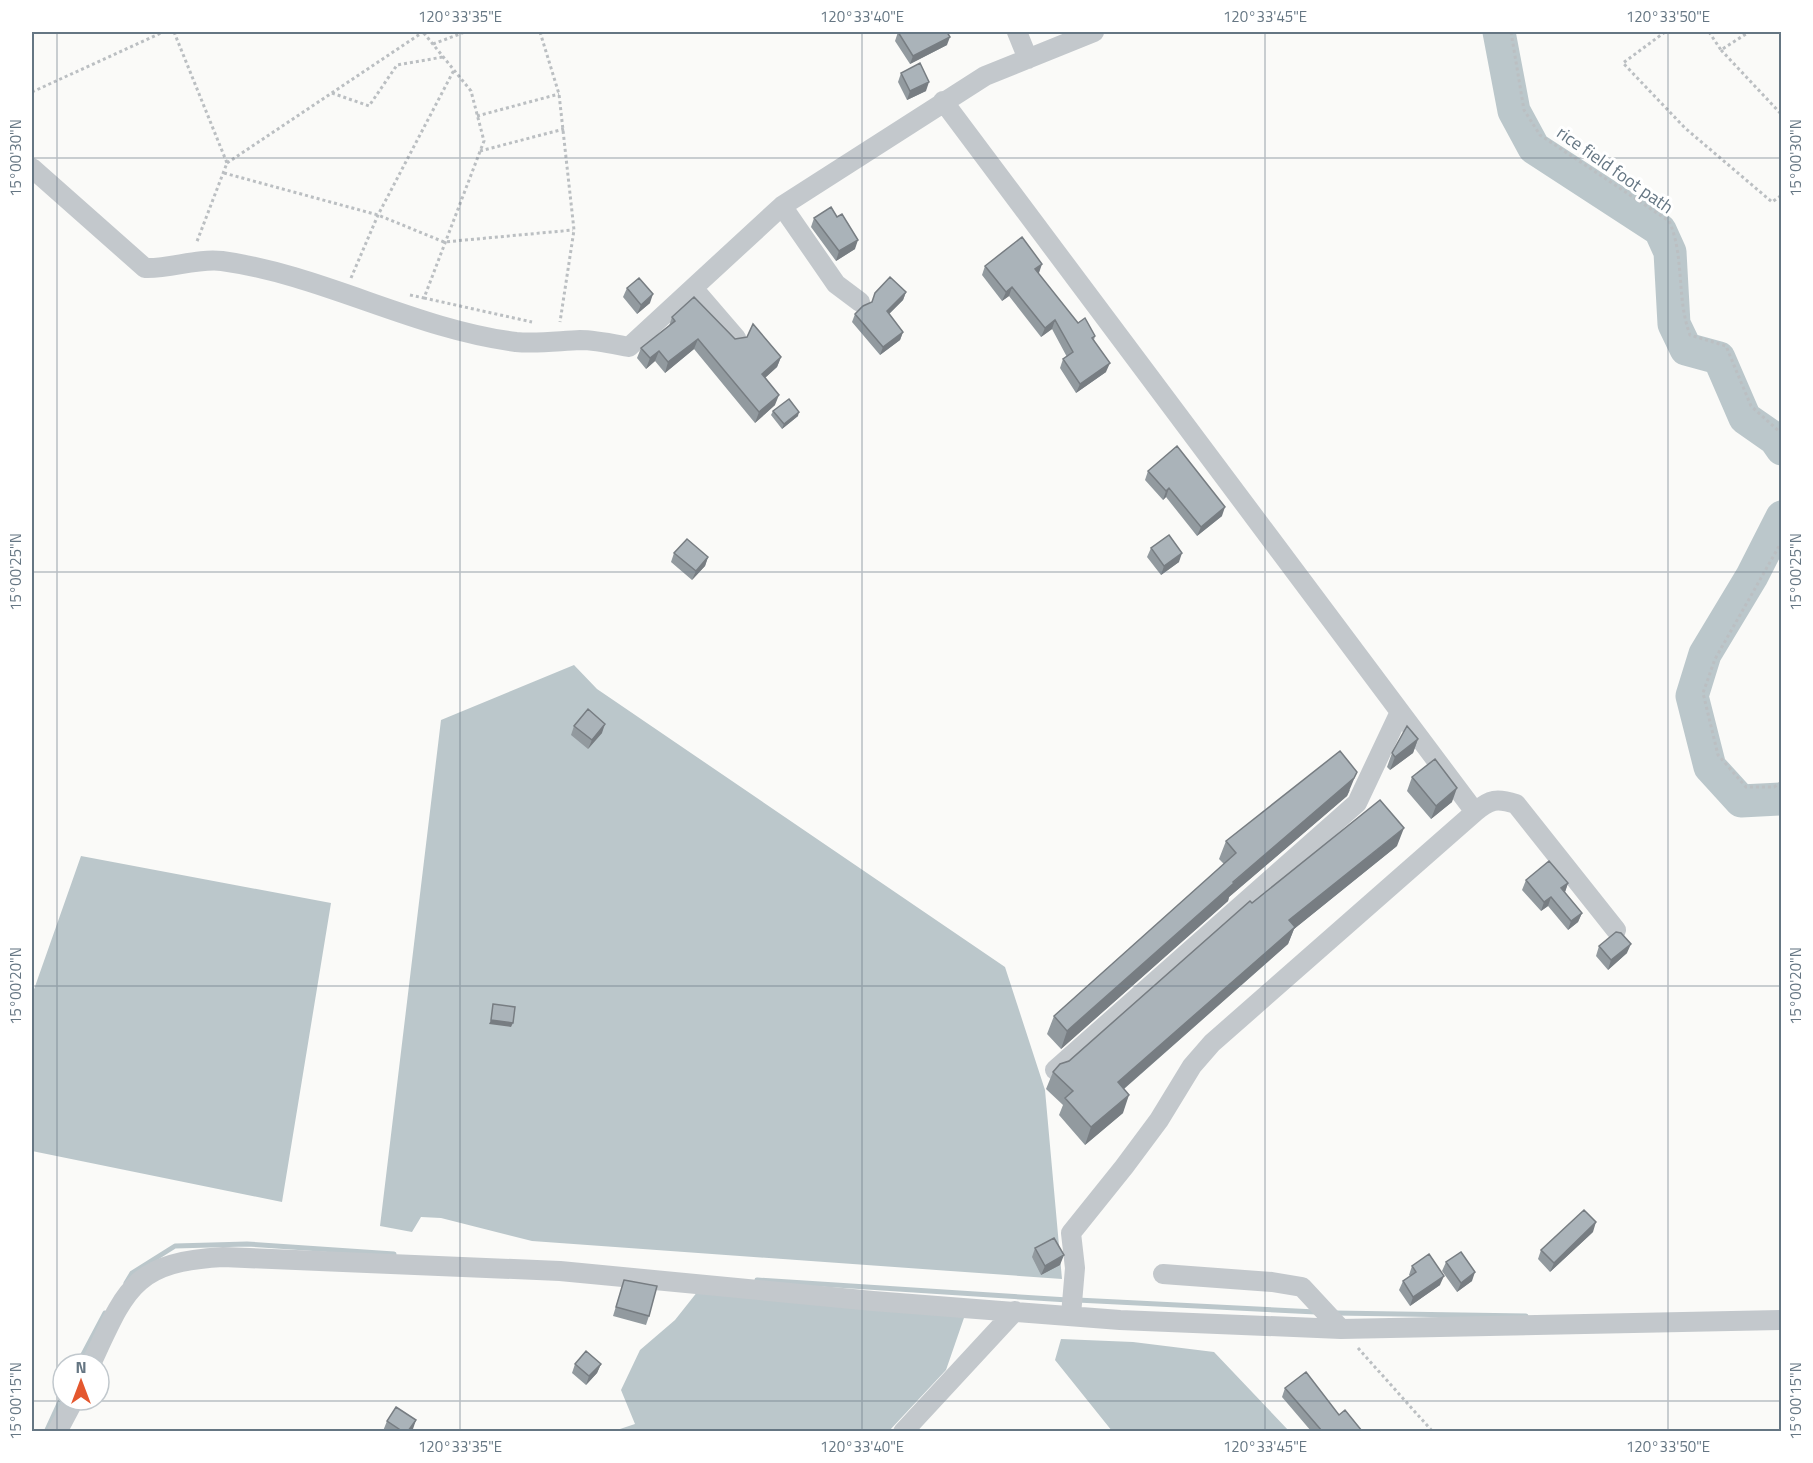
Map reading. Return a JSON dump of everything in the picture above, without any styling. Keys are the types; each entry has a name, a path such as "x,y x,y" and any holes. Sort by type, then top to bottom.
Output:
{"street":[{"path":"1017,32 1028,59"},
{"path":"32,168 145,268 166,269 199,261 221,261 310,282 425,321 516,342 580,340 629,347 782,206 985,76 1094,32"},
{"path":"943,101 1399,714 1475,812"},
{"path":"782,206 836,285 860,302"},
{"path":"693,288 736,338"},
{"path":"1055,1070 1357,803 1399,714"},
{"path":"1072,1305 1075,1268 1070,1238 1074,1226 1124,1167 1159,1120 1192,1066 1245,1013 1488,801 1496,799 1516,804 1616,930"},
{"path":"97,1352 112,1319 133,1284 158,1268 193,1258 223,1257 560,1271 873,1301 1015,1311 1072,1305 1120,1320 1335,1323 1782,1320"},
{"path":"1163,1274 1272,1282 1302,1287 1335,1323"},
{"path":"903,1431 1015,1311"},
{"path":"57,1431 67,1412"}],"path":[{"path":"32,92 163,32"},
{"path":"174,32 227,163 195,246 206,247"},
{"path":"227,163 423,32 471,92 484,141 424,298"},
{"path":"433,44 465,32"},
{"path":"540,32 558,94 564,129 574,230 559,328"},
{"name":"rice field foot path","path":"1511,32 1524,110 1540,135 1669,221 1676,236 1684,318 1690,335 1726,346 1751,406 1782,434"},
{"path":"1665,32 1623,63 1685,128 1773,202 1782,195"},
{"path":"1709,32 1721,50 1782,115"},
{"path":"1721,50 1749,32"},
{"path":"332,93 369,106 397,65 443,57"},
{"path":"351,279 378,215 454,70"},
{"path":"477,116 558,94"},
{"path":"480,150 564,129"},
{"path":"224,173 378,215 444,242 574,230"},
{"path":"339,276 361,282"},
{"path":"403,293 536,323"},
{"path":"1782,541 1715,659 1703,693 1718,755 1738,779 1746,787 1774,787 1782,782"},
{"path":"1335,1323 1432,1431"}],"shaded area":[{"path":"574,665 597,689 1005,967 1045,1090 1062,1279 532,1241 441,1218 421,1217 412,1232 380,1226 441,720"},
{"path":"81,856 331,903 282,1202 32,1151 32,995"},
{"path":"698,1291 965,1315 946,1370 889,1431 611,1432 635,1424 621,1390 640,1350 675,1320"},
{"path":"1061,1339 1133,1342 1214,1352 1289,1431 1112,1431 1055,1360"}],"building":[{"path":"898,32 947,32 950,37 913,56"},
{"path":"920,63 929,82 910,91 901,73"},
{"path":"831,207 837,217 842,214 858,240 839,251 814,218"},
{"path":"1022,237 1042,264 1035,269 1078,323 1085,318 1095,336 1092,338 1110,363 1080,384 1063,359 1073,352 1055,320 1045,328 1012,287 1006,292 985,266"},
{"path":"890,277 906,292 887,311 903,332 883,347 855,314 863,306 872,302 875,293"},
{"path":"639,278 653,294 641,305 627,288"},
{"path":"694,297 735,339 747,337 753,324 781,357 762,374 779,395 759,412 698,339 668,362 659,351 650,358 641,348 675,321 672,317"},
{"path":"789,399 799,412 784,424 773,411"},
{"path":"1177,446 1225,507 1201,527 1169,488 1166,491 1148,471"},
{"path":"1169,535 1182,553 1164,566 1151,548"},
{"path":"687,539 708,557 696,571 674,553"},
{"path":"588,709 605,724 592,740 574,726"},
{"path":"1407,726 1418,739 1395,757 1392,753"},
{"path":"1340,751 1357,772 1354,778 1233,882 1067,1031 1054,1016 1236,853 1226,841"},
{"path":"1435,759 1457,788 1436,806 1412,777"},
{"path":"1380,800 1404,828 1289,920 1295,927 1118,1082 1129,1095 1091,1127 1065,1098 1073,1091 1053,1072 1060,1064 1069,1061 1250,901 1252,903"},
{"path":"1549,861 1568,883 1561,888 1582,913 1571,921 1551,897 1544,902 1526,880"},
{"path":"1616,932 1621,933 1631,944 1611,960 1599,946"},
{"path":"493,1004 515,1007 513,1023 491,1020"},
{"path":"1584,1210 1596,1222 1554,1263 1541,1250"},
{"path":"1054,1238 1064,1255 1045,1266 1035,1248"},
{"path":"1461,1252 1475,1272 1461,1283 1446,1262"},
{"path":"1429,1254 1444,1276 1413,1297 1403,1281 1416,1272 1412,1266"},
{"path":"624,1280 657,1286 649,1316 616,1307"},
{"path":"586,1351 601,1364 589,1376 575,1364"},
{"path":"1306,1372 1339,1415 1345,1410 1362,1431 1322,1431 1285,1388"},
{"path":"396,1407 416,1420 408,1431 402,1431 387,1421"}],"waterway":[{"path":"1499,32 1514,111 1534,148 1660,230 1670,252 1674,324 1686,349 1719,358 1745,418 1775,439 1782,449"},
{"path":"1782,517 1752,576 1705,654 1692,696 1710,767 1741,801 1782,799"},
{"path":"126,1283 132,1273 175,1246 247,1244 394,1254"},
{"path":"757,1280 1068,1300"},
{"path":"1077,1300 1316,1312"},
{"path":"84,1352 105,1313"},
{"path":"1335,1313 1526,1316"},
{"path":"46,1432 55,1412"}]}
